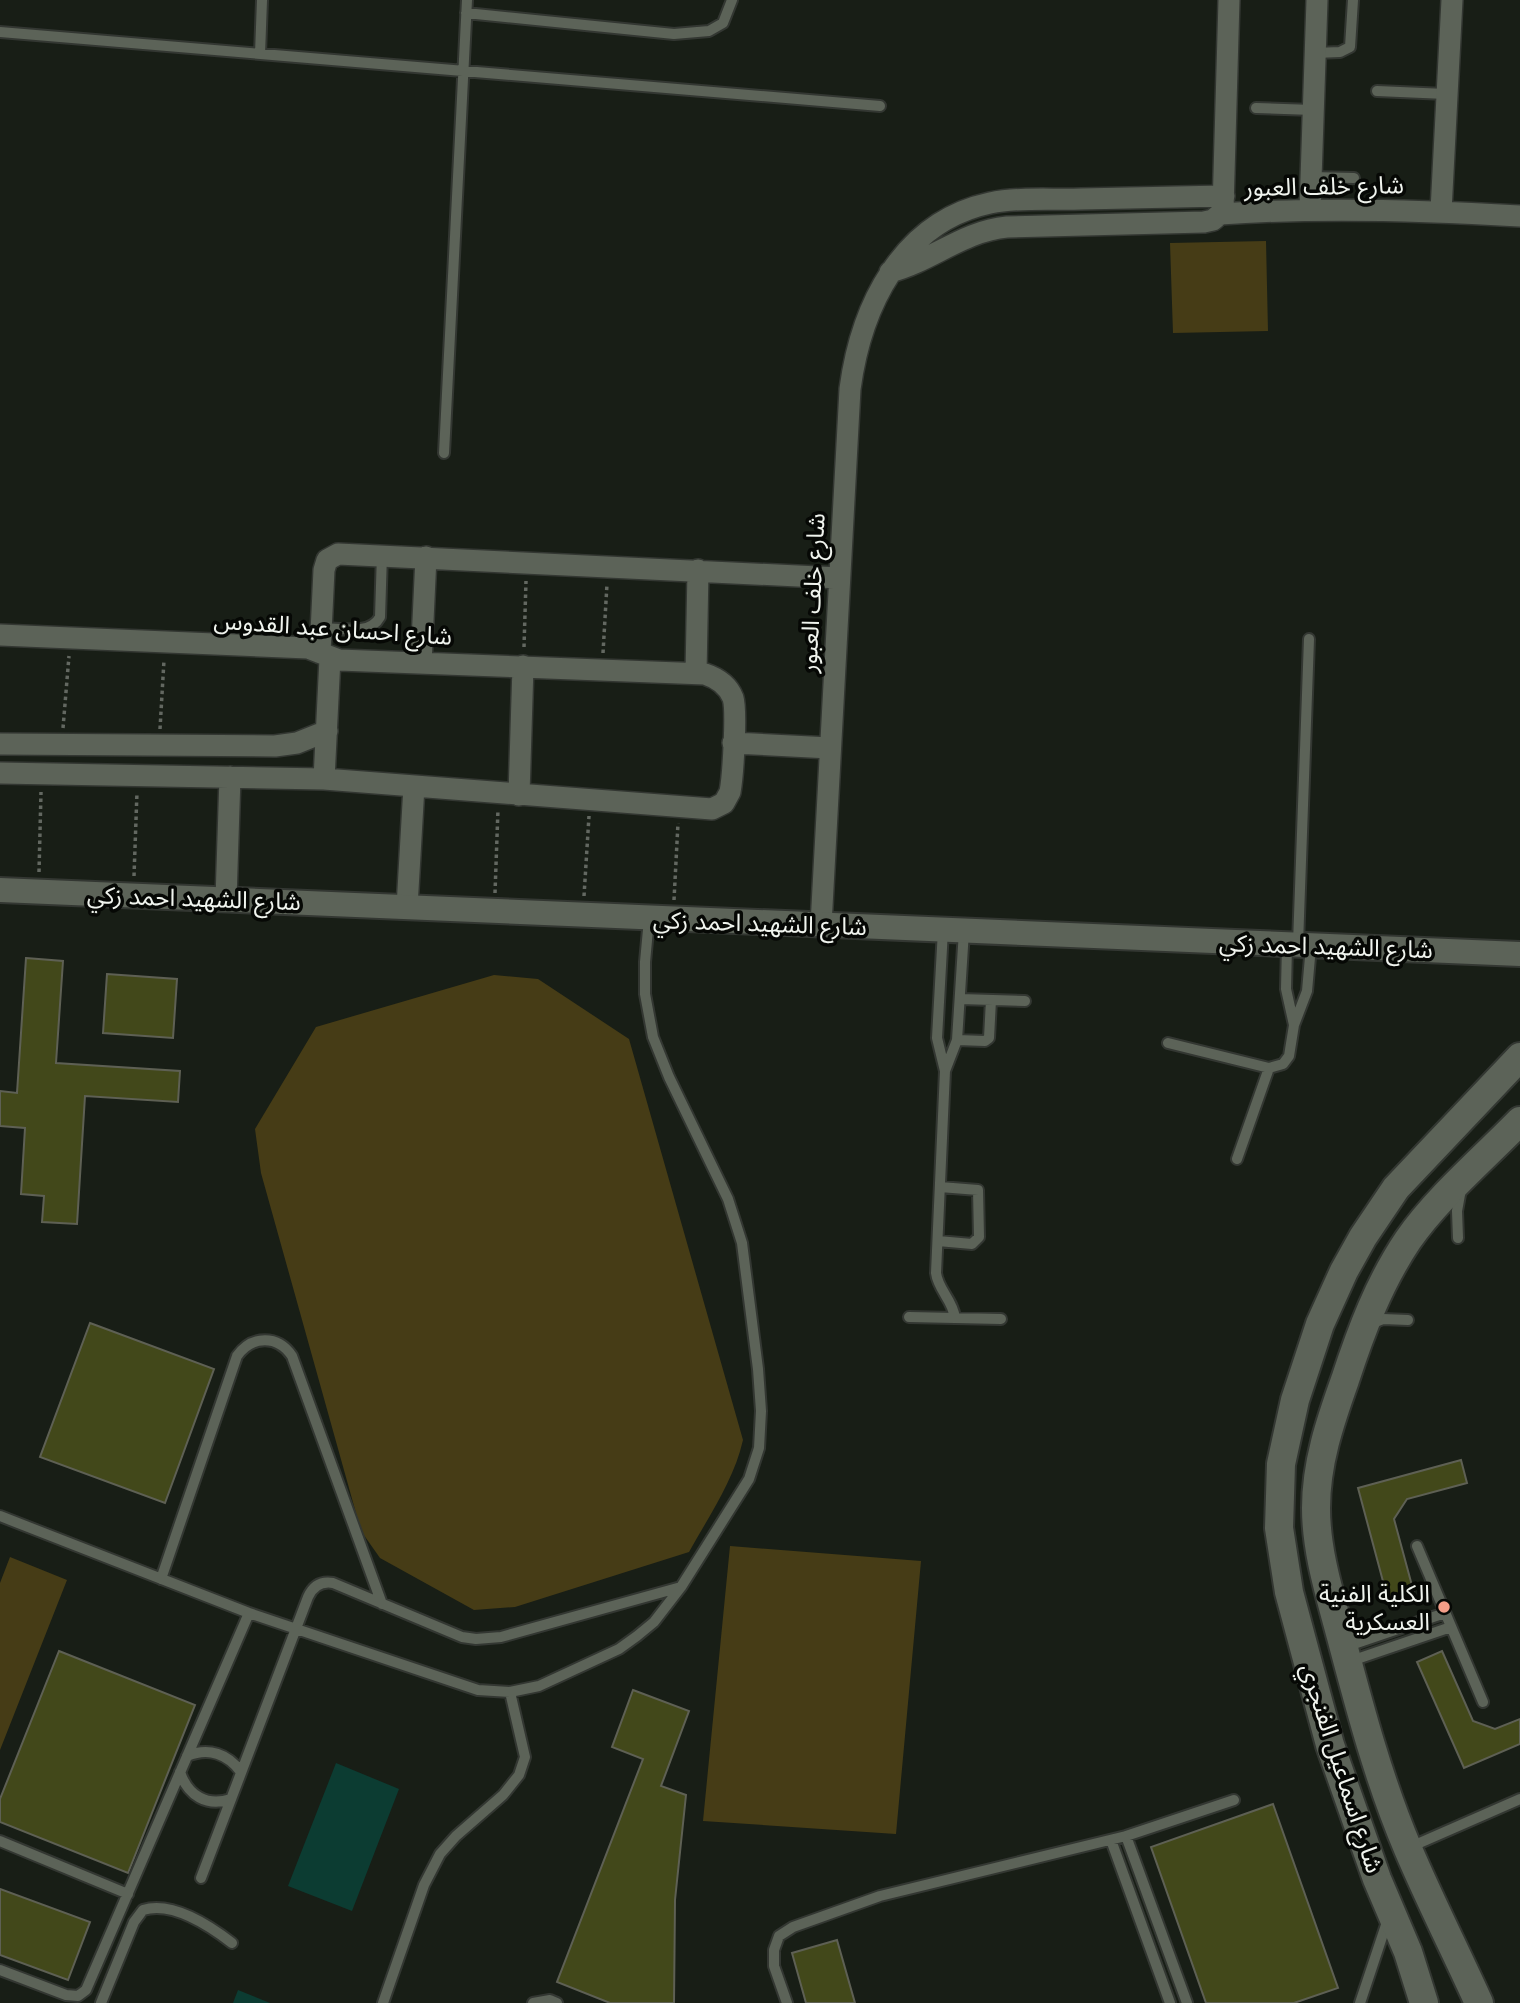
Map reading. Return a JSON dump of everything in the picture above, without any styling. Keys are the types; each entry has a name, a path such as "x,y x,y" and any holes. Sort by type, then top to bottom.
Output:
{"main road":[{"name":"شارع اسماعيل الفنجري","path":"1424,2003 1408,1952 1390,1912 1330,1745 1289,1592 1279,1528 1279,1485 1284,1442 1294,1400 1320,1324 1344,1270 1396,1188 1520,1057"},
{"name":"شارع اسماعيل الفنجري","path":"1479,2003 1408,1848 1367,1735 1318,1547 1317,1488 1328,1431 1363,1327 1380,1289 1407,1242 1428,1213 1520,1121"},
{"path":"1408,1952 1440,2003"}],"street":[{"path":"1222,205 1229,0"},
{"path":"1310,209 1317,0"},
{"path":"1441,211 1452,0"},
{"name":"شارع خلف العبور","path":"821,925 852,374 866,321 890,272 923,260 965,236 997,228 1204,222 1213,220 1222,205 1520,216"},
{"path":"324,779 327,731 325,655 321,628 324,570 327,560 338,554 382,554 839,578"},
{"path":"421,663 426,557"},
{"path":"696,673 698,570"},
{"name":"شارع احسان عبد القدوس","path":"0,635 308,648 325,655 421,663 696,673 714,677 733,697 732,785 724,803 712,809 678,807"},
{"path":"508,794 523,666"},
{"path":"0,744 275,746 297,743 327,731"},
{"path":"733,743 830,748"},
{"path":"0,773 324,779 678,807"},
{"path":"226,899 230,777"},
{"path":"407,907 414,786"},
{"name":"شارع الشهيد احمد زكي","path":"0,890 1520,954"}],"lane":[{"path":"260,54 262,0"},
{"path":"444,453 467,0"},
{"path":"466,13 674,34 709,31 723,23 732,0"},
{"path":"1315,52 1340,52 1350,47 1353,0"},
{"path":"0,32 880,106"},
{"path":"1377,91 1447,94"},
{"path":"1256,108 1313,110"},
{"path":"1311,177 1354,178"},
{"path":"321,628 365,629 374,625 380,617 382,554"},
{"path":"1168,1043 1269,1068 1278,1067 1287,1060 1291,1051 1294,1026 1307,991 1299,945 1309,639"},
{"path":"0,1516 249,1613 478,1690 510,1692 553,1681 619,1649 654,1622 681,1587 749,1479 759,1448 761,1411 742,1243 728,1199 661,1057 648,1016 645,962 661,918"},
{"path":"954,930 960,999 957,1040 945,1071 937,1278 951,1303 955,1318"},
{"path":"945,1071 937,1038 954,930"},
{"path":"1294,1026 1286,989 1299,945"},
{"path":"960,999 1025,1001"},
{"path":"957,1040 985,1041 989,1038 991,1000"},
{"path":"1237,1159 1269,1068"},
{"path":"1458,1238 1457,1211 1466,1177"},
{"path":"938,1241 972,1244 979,1237 978,1191 940,1187"},
{"path":"909,1317 1001,1319"},
{"path":"1363,1327 1383,1320 1408,1320"},
{"path":"161,1579 237,1356 249,1343 265,1340 281,1344 292,1356 382,1604"},
{"path":"1416,1546 1483,1702"},
{"path":"201,1878 310,1591 319,1584 333,1583 462,1637 489,1639 681,1587"},
{"path":"0,1969 66,1995 72,1996 86,1990 249,1613"},
{"path":"1346,1655 1445,1613"},
{"path":"1346,1655 1451,1627"},
{"path":"383,2003 424,1885 440,1854 456,1836 503,1795 519,1774 525,1757 510,1692"},
{"path":"187,1756 204,1752 222,1755 241,1772"},
{"path":"180,1772 187,1787 199,1798 215,1802 231,1799"},
{"path":"1408,1848 1520,1799"},
{"path":"787,2003 774,1966 774,1950 779,1936 793,1927 880,1896 1126,1836 1234,1800"},
{"path":"1126,1836 1187,2003"},
{"path":"1111,1840 1170,2003"},
{"path":"0,1841 128,1894"},
{"path":"101,2003 134,1922 143,1910 159,1907 177,1913 214,1929 232,1943"},
{"path":"1360,2003 1390,1912"},
{"path":"533,2003 550,2000 557,2003"}],"path":[{"path":"523,666 527,562"},
{"path":"602,669 608,566"},
{"path":"62,744 71,639"},
{"path":"159,745 166,643"},
{"path":"38,891 42,774"},
{"path":"133,895 137,775"},
{"path":"495,911 508,794"},
{"path":"583,915 590,800"},
{"path":"661,918 678,807"}],"shaded area":[{"path":"1266,241 1268,331 1173,333 1170,243"},
{"path":"494,975 538,979 629,1039 743,1440 727,1484 689,1552 515,1607 474,1610 380,1558 361,1531 261,1173 255,1129 316,1027"},
{"path":"730,1546 921,1561 896,1834 703,1821"},
{"path":"10,1557 67,1580 0,1750 0,1583"}],"water":[{"path":"336,1763 399,1789 352,1911 288,1886"},
{"path":"238,1990 270,2003 233,2003"}],"building":[{"path":"26,958 63,961 56,1063 180,1071 178,1102 85,1096 77,1224 42,1222 44,1196 21,1194 25,1128 0,1126 0,1091 17,1093"},
{"path":"107,974 177,979 173,1038 103,1033"},
{"path":"90,1323 214,1369 165,1503 40,1457"},
{"path":"1461,1460 1467,1483 1407,1499 1394,1519 1414,1593 1388,1600 1358,1488"},
{"path":"59,1651 195,1705 128,1873 0,1822 0,1799"},
{"path":"1442,1651 1473,1721 1495,1729 1520,1719 1520,1744 1464,1768 1417,1662"},
{"path":"633,1690 689,1711 661,1786 686,1795 675,1900 674,2003 610,2003 557,1982 643,1759 612,1747"},
{"path":"1273,1804 1338,1988 1294,2003 1206,2003 1151,1847"},
{"path":"0,1889 90,1922 68,1980 0,1955"},
{"path":"837,1940 855,2003 806,2003 792,1953"}],"place":[{"name":"الكلية الفنية العسكرية","path":"1444,1607"}]}
